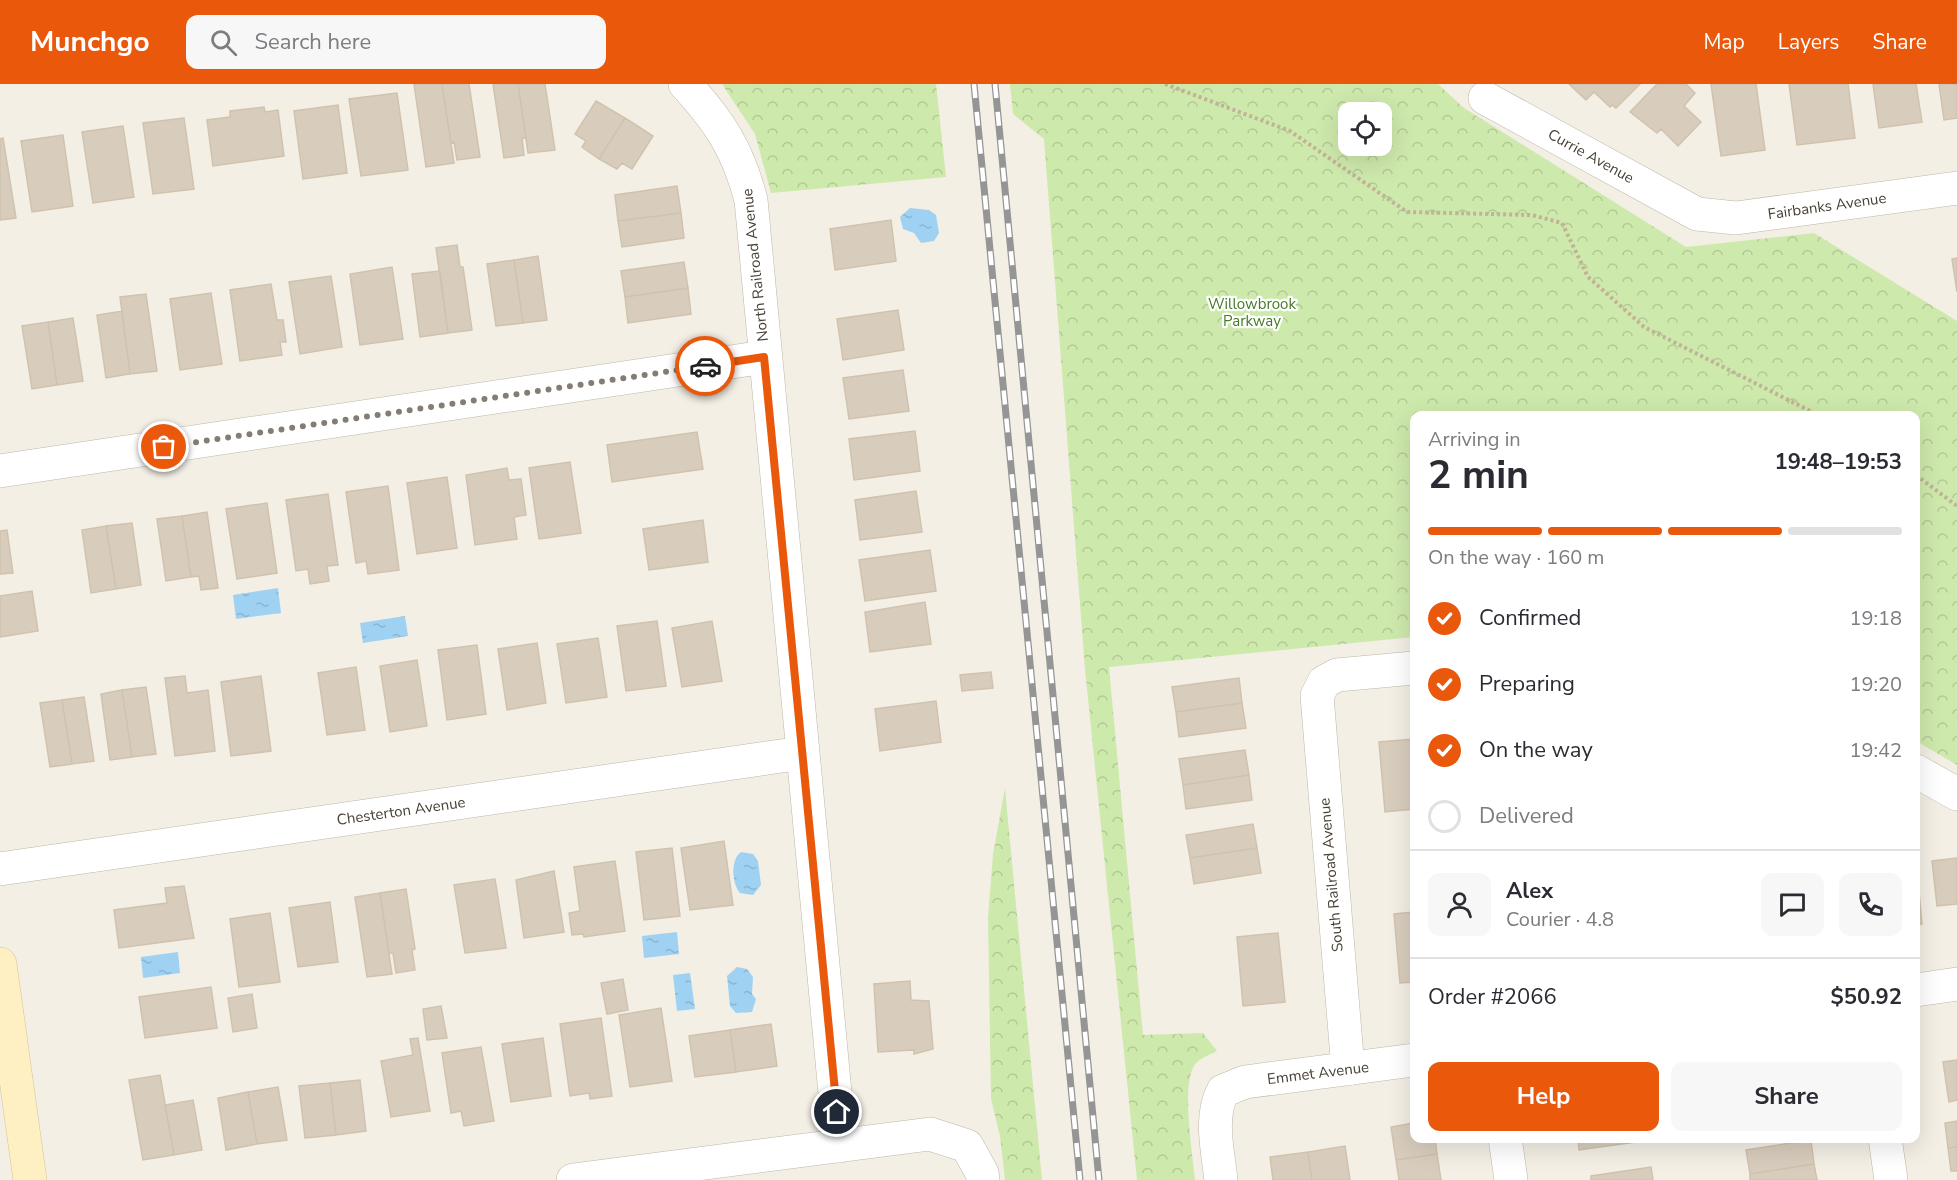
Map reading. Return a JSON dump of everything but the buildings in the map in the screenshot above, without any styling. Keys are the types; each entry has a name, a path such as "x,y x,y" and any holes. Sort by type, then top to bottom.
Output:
{"main road":[{"path":"0,964 30,1180"}],"street":[{"name":"North Railroad Avenue","path":"685,84 714,115 735,152 745,176 751,200 840,1146"},
{"name":"Currie Avenue","path":"1485,98 1697,214"},
{"name":"Fairbanks Avenue","path":"1697,214 1736,218 1957,188"},
{"path":"0,471 764,357"},
{"name":"South Railroad Avenue","path":"1348,1069 1317,696 1324,682 1337,675 1410,668"},
{"name":"Chesterton Avenue","path":"0,869 802,753"},
{"path":"1920,773 1957,794"},
{"path":"1920,989 1957,984"},
{"name":"Emmet Avenue","path":"1221,1180 1215,1115 1222,1091 1245,1082 1410,1061"},
{"path":"573,1180 930,1134 967,1146 982,1173 983,1180"},
{"path":"1506,1143 1511,1180"},
{"path":"1887,1143 1891,1180"}],"path":[{"path":"1165,84 1290,131 1407,212 1532,215 1562,223 1588,277 1644,327 1810,411"},
{"path":"1920,478 1957,506"}],"green space":[{"path":"722,84 936,84 946,177 771,193 755,134"},
{"name":"Willowbrook Parkway","path":"1010,84 1438,84 1464,108 1686,247 1814,233 1957,321 1957,765 1920,743 1920,411 1410,411 1410,637 1109,667 1143,1035 1203,1033 1217,1051 1196,1063 1191,1072 1188,1101 1195,1180 1137,1180 1085,669 1044,139 1013,114"},
{"path":"1005,788 1042,1180 1005,1180 1000,1136 991,1099 988,918 993,854"}],"water":[{"path":"910,208 929,210 936,215 939,233 934,241 921,243 914,233 903,229 900,217"},
{"path":"278,588 281,613 236,619 233,595"},
{"path":"405,616 408,636 363,643 360,623"},
{"path":"741,852 753,854 758,861 761,885 753,895 740,893 735,884 734,866"},
{"path":"677,932 679,954 644,958 642,936"},
{"path":"178,952 180,973 143,978 141,957"},
{"path":"737,967 747,969 753,977 752,994 756,999 752,1012 736,1013 730,1006 727,976"},
{"path":"690,973 695,1009 677,1011 673,975"}],"railway":[{"path":"974,84 1080,1180"},
{"path":"995,84 1099,1180"}],"way so far":[{"path":"164,447 705,366"}],"route":[{"path":"705,366 764,357 837,1112"}]}
